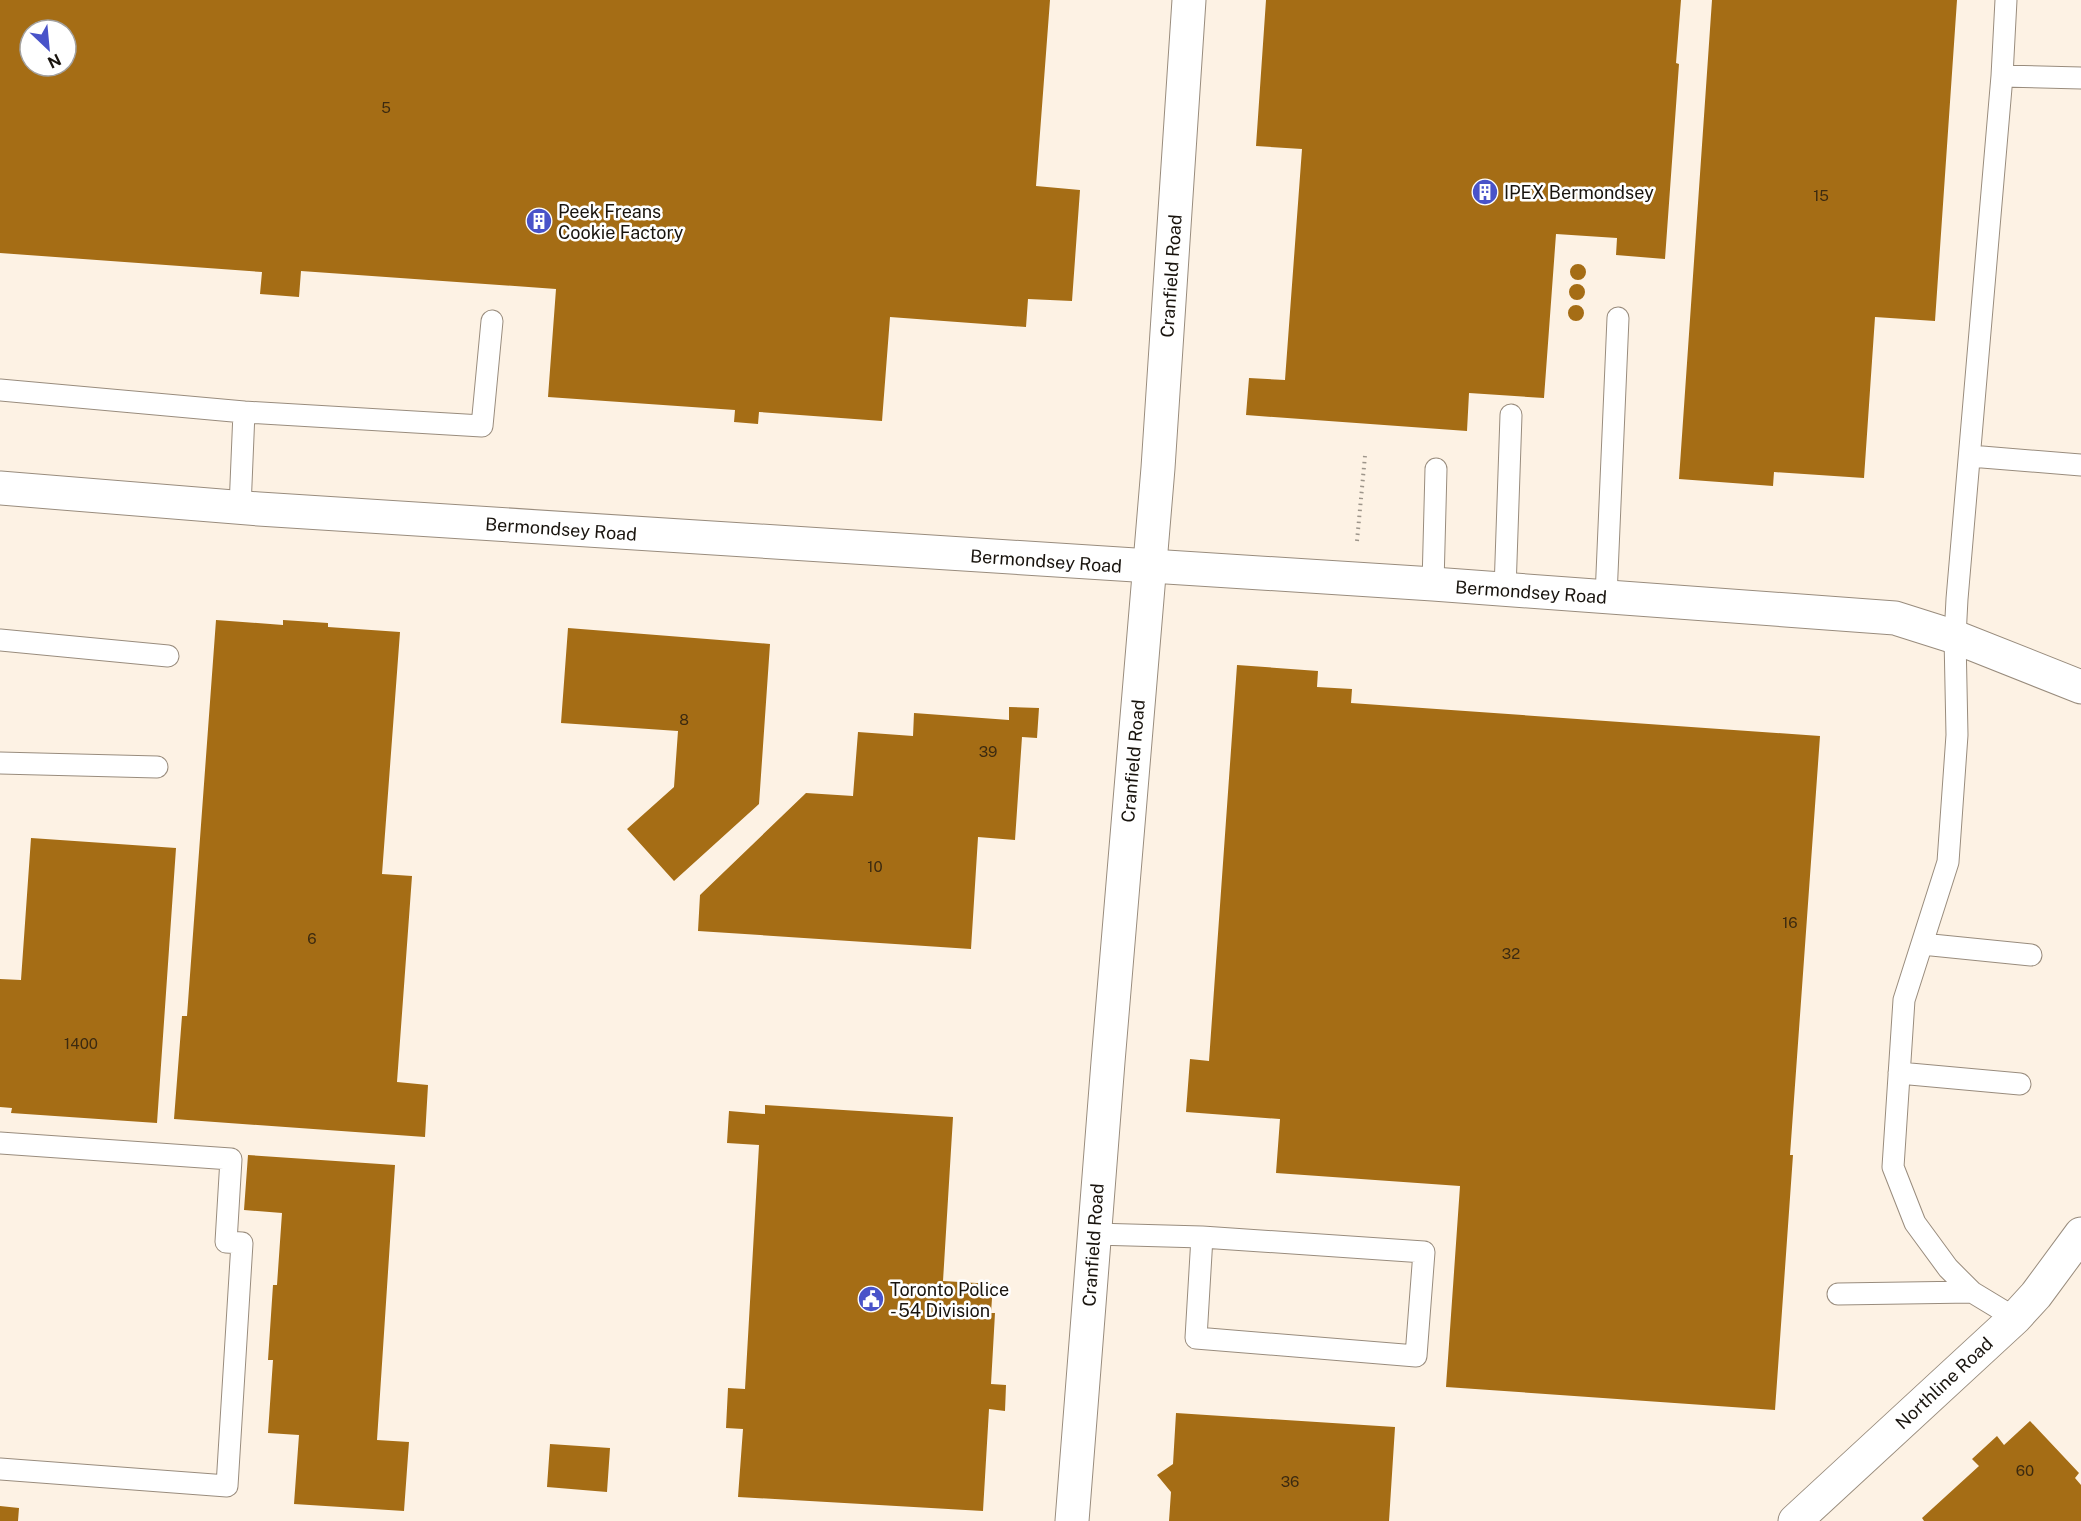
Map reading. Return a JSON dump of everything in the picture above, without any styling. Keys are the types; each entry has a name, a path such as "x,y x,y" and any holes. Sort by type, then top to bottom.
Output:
{"street":[{"name":"Cranfield Road","path":"1072,1521 1158,468 1189,0"},
{"name":"Bermondsey Road","path":"0,488 240,508 1433,584 1895,618 1955,637 2081,687"},
{"name":"Northline Road","path":"1795,1521 2015,1318 2036,1295 2081,1234"}],"lane":[{"path":"2006,0 2002,76 1955,637 1957,735 1948,862 1904,1000 1893,1167 1915,1223 1948,1268 1972,1292 2015,1318"},
{"path":"2002,76 2081,78"},
{"path":"1606,597 1618,318"},
{"path":"0,390 244,412 482,426 492,321"},
{"path":"240,508 244,412"},
{"path":"1505,590 1511,415"},
{"path":"1970,456 2081,465"},
{"path":"1433,584 1436,470"},
{"path":"0,640 168,656"},
{"path":"0,763 157,767"},
{"path":"1922,944 2031,955"},
{"path":"1899,1073 2020,1084"},
{"path":"0,1143 231,1159 226,1242 242,1243 227,1486 0,1469"},
{"path":"1094,1234 1202,1237 1424,1252 1416,1356 1196,1338 1202,1237"},
{"path":"1838,1294 1972,1292"}],"path":[{"path":"1356,543 1365,456"}],"building":[{"name":"Peek Freans Cookie Factory","path":"0,0 1050,0 1036,186 1080,190 1072,301 1028,299 1026,327 890,317 882,421 759,412 758,424 734,422 735,410 548,397 556,289 301,271 299,297 260,294 262,272 0,253"},
{"name":"IPEX Bermondsey","path":"1266,0 1681,0 1676,63 1679,64 1665,259 1616,255 1617,238 1556,234 1544,398 1469,393 1467,431 1246,415 1249,378 1285,380 1302,149 1256,146"},
{"path":"1712,0 1957,0 1935,321 1875,317 1864,478 1774,472 1773,486 1679,479"},
{"path":"1578,264 1584,266 1586,272 1584,278 1578,280 1572,278 1570,272 1572,266"},
{"path":"1577,284 1583,286 1585,292 1583,298 1577,300 1571,298 1569,292 1571,286"},
{"path":"1576,305 1582,307 1584,313 1582,319 1576,321 1570,319 1568,313 1570,307"},
{"path":"216,620 283,625 283,620 328,623 328,627 400,632 382,874 412,876 397,1082 428,1085 425,1137 174,1119 182,1016 187,1016"},
{"path":"568,628 770,644 759,804 674,881 627,829 674,787 678,731 561,723"},
{"path":"1237,665 1318,671 1317,687 1352,689 1351,703 1820,736 1790,1155 1793,1155 1775,1410 1446,1387 1460,1186 1276,1173 1280,1119 1186,1112 1190,1059 1209,1061"},
{"path":"1009,707 1039,708 1037,738 1022,737 1015,840 978,837 971,949 698,931 700,895 806,793 853,796 858,732 913,736 914,713 1009,720"},
{"path":"31,838 176,848 157,1123 11,1113 12,1108 0,1107 0,979 21,980"},
{"name":"Toronto Police - 54 Division","path":"765,1105 953,1117 943,1281 993,1284 991,1313 995,1313 991,1384 1006,1385 1005,1411 989,1409 983,1511 738,1497 743,1429 726,1428 728,1388 745,1389 759,1145 727,1143 729,1111 765,1114"},
{"path":"248,1155 395,1165 377,1440 409,1442 404,1511 294,1504 299,1435 268,1433 273,1360 268,1360 273,1285 277,1285 282,1213 244,1210"},
{"path":"1176,1413 1395,1427 1389,1521 1169,1521 1171,1492 1157,1475 1173,1464"},
{"path":"2030,1421 2079,1473 2075,1478 2081,1485 2081,1521 1924,1521 1922,1518 1979,1466 1972,1459 1997,1436 2004,1445"},
{"path":"550,1444 610,1448 607,1492 547,1487"},
{"path":"0,1506 19,1508 18,1521 0,1521"}],"place":[{"name":"IPEX Bermondsey","path":"1485,192"},
{"name":"Peek Freans Cookie Factory","path":"539,221"},
{"name":"Toronto Police - 54 Division","path":"871,1299"}]}
